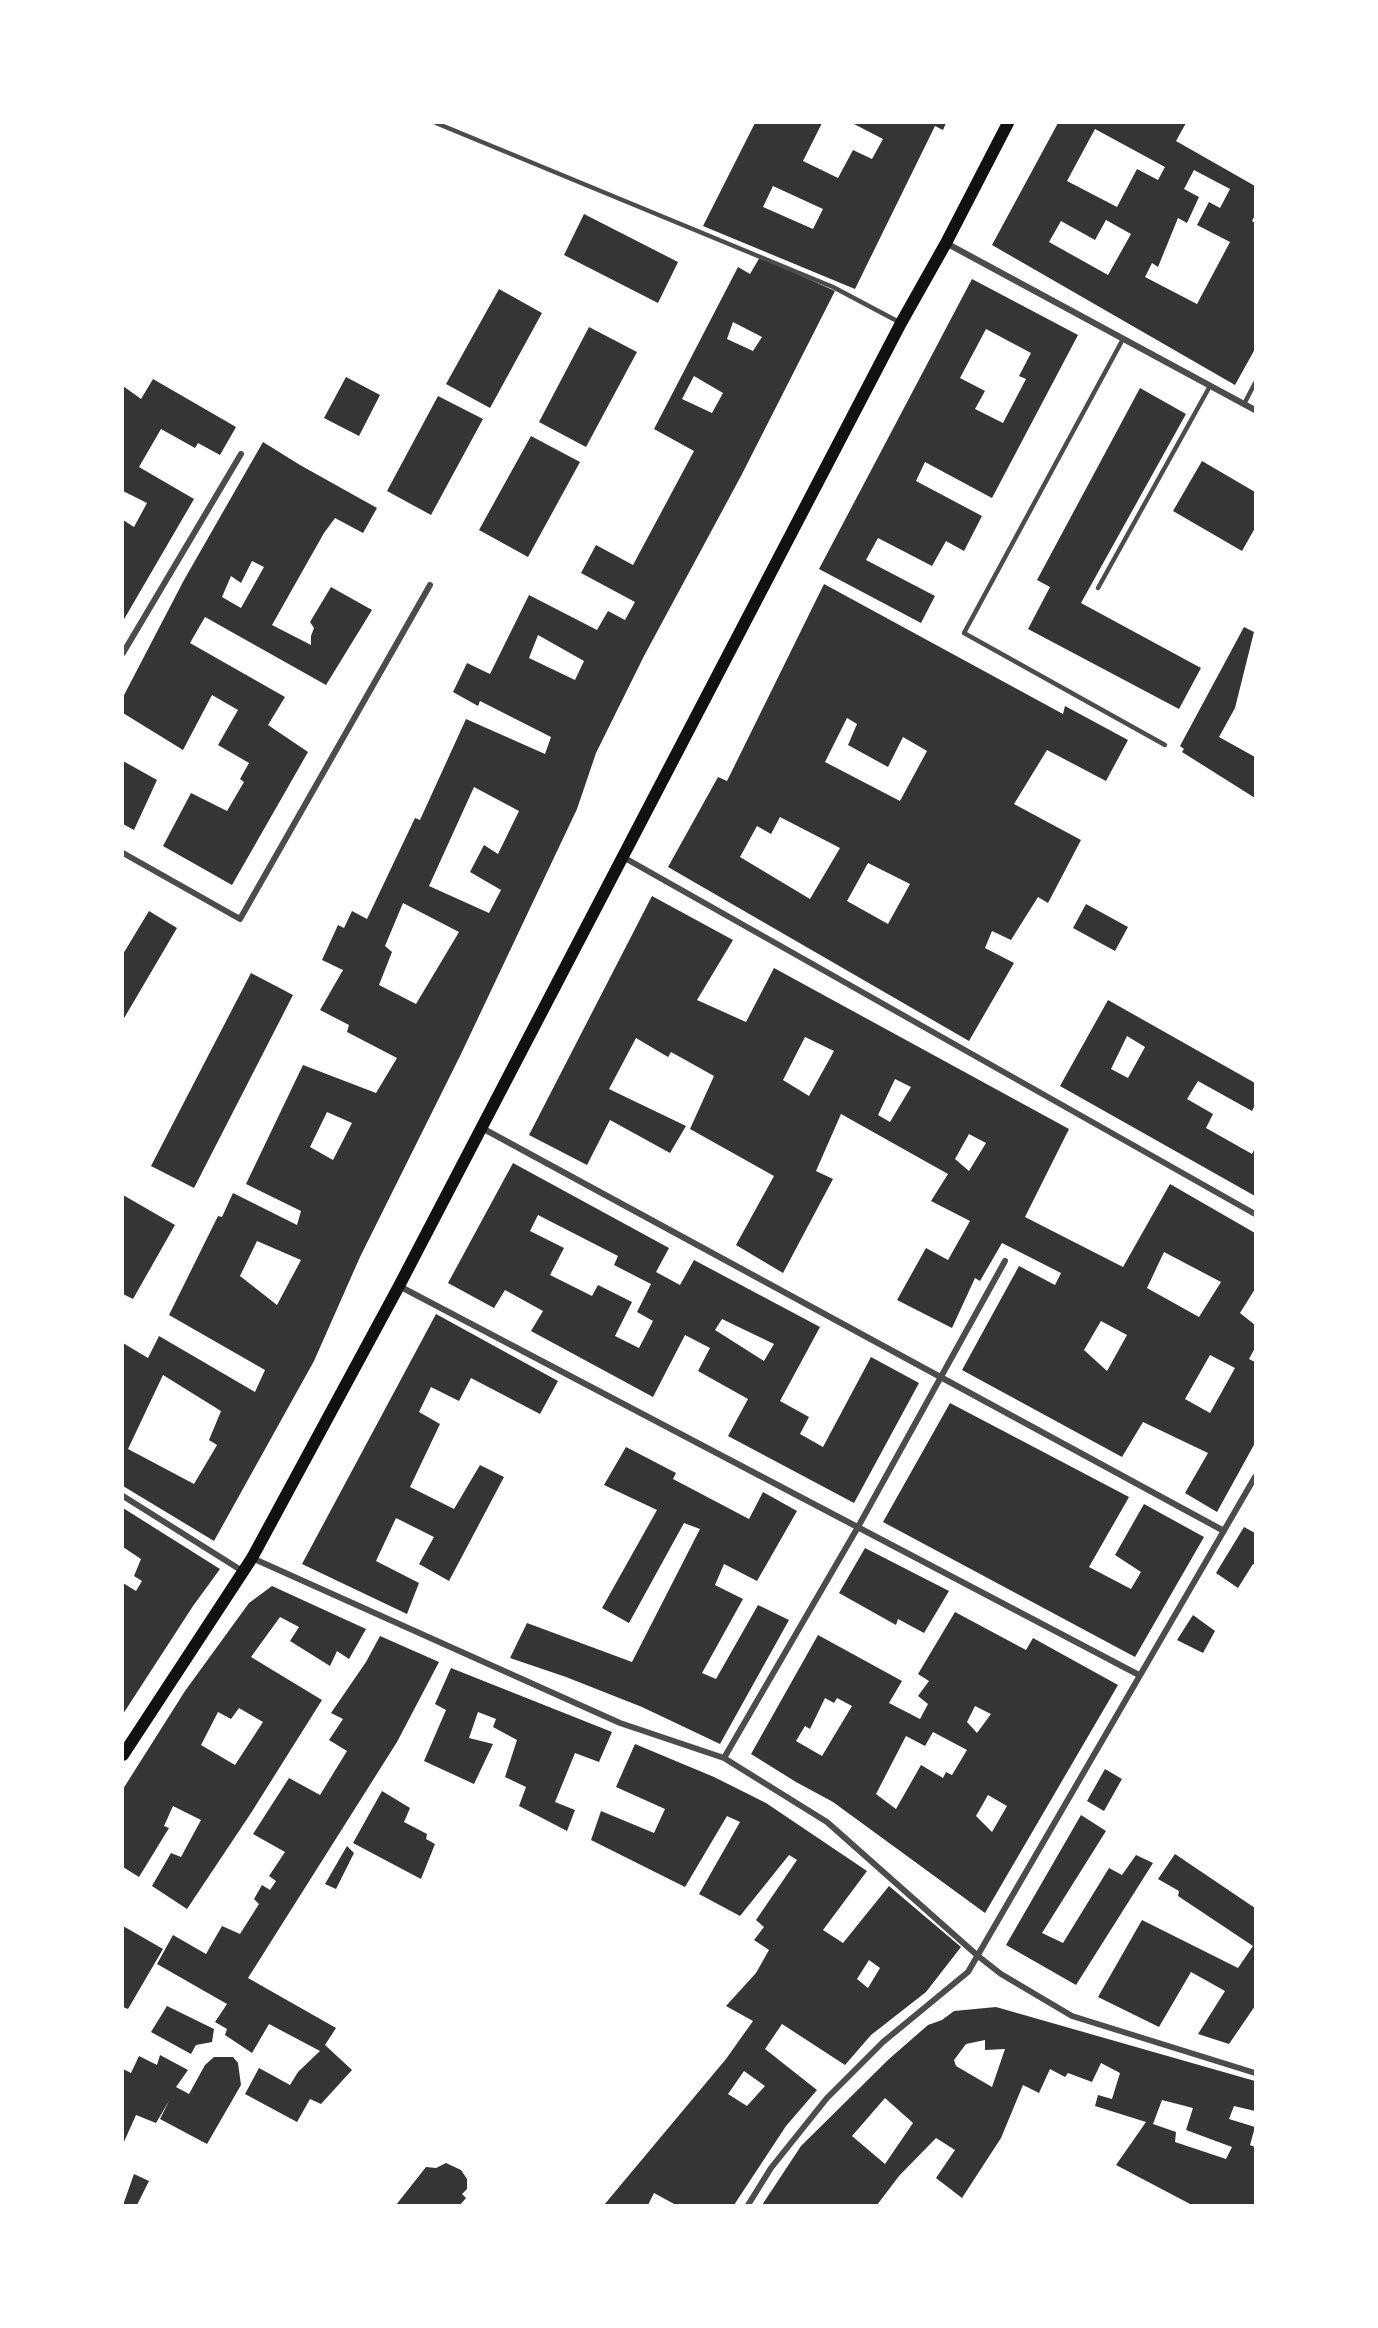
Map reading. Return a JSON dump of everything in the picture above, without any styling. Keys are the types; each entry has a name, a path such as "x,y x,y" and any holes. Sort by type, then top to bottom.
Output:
{"main road":[{"path":"123,1755 252,1558 399,1286 901,323 946,243 1008,123"}],"street":[{"path":"946,243 1255,410"},
{"path":"123,653 241,454"},
{"path":"123,853 240,919 430,585"},
{"path":"623,857 1255,1214"},
{"path":"482,1128 1224,1531"},
{"path":"724,1758 858,1527 1005,1261"},
{"path":"399,1286 1139,1676"},
{"path":"748,2205 771,2168 827,2098 883,2042 968,1972 1255,1477"},
{"path":"123,1496 244,1572"},
{"path":"252,1558 620,1723 724,1758 827,1822 1000,1974 1072,2016 1255,2073"}],"lane":[{"path":"436,123 833,286 901,323"},
{"path":"1123,339 964,633 1165,745"},
{"path":"1244,404 1255,383"},
{"path":"1098,588 1210,386"}],"building":[{"path":"755,123 822,123 803,161 838,178 853,150 872,159 883,139 852,123 946,123 943,130 935,126 855,289 703,226","holes":["773,186 823,209 813,229 763,207"]},
{"path":"1058,123 1186,123 1176,141 1255,186 1255,215 1252,221 1255,223 1255,349 1235,385 992,245","holes":["1095,129 1165,167 1158,180 1137,169 1117,207 1067,181","1194,170 1230,189 1220,208 1209,202 1197,225 1230,242 1197,304 1145,277 1152,263 1158,267 1178,218 1187,223 1199,197 1184,189","1106,220 1131,234 1108,275 1049,242 1061,221 1095,240"]},
{"path":"584,214 678,262 658,303 564,255"},
{"path":"760,257 835,291 741,476 644,656 596,753 577,809 461,1054 360,1257 314,1361 214,1541 123,1486 123,1343 148,1358 159,1336 255,1392 265,1370 169,1315 218,1216 222,1217 233,1193 297,1225 301,1211 246,1184 303,1065 376,1093 397,1058 347,1032 349,1025 320,1010 343,970 322,960 338,925 344,928 352,911 367,919 415,818 420,820 466,719 545,754 551,737 480,701 478,706 453,692 467,663 490,674 529,595 597,630 608,611 625,620 635,602 581,573 596,545 633,565 694,451 654,429 738,267 750,274","holes":["733,322 762,337 753,351 727,339","694,376 723,393 712,413 682,399","538,635 584,661 575,680 529,658","474,787 519,811 498,854 484,845 470,872 501,890 489,913 429,886","403,903 459,932 416,1004 379,985 392,952 385,946","327,1112 352,1123 333,1160 310,1147","257,1241 301,1260 277,1305 240,1276","163,1375 221,1411 209,1440 217,1445 194,1484 128,1449"]},
{"path":"972,279 1078,335 992,498 925,462 916,481 982,516 964,551 946,541 932,566 878,538 866,560 935,596 921,623 819,569","holes":["986,329 1031,353 1019,376 1026,379 1003,423 975,409 985,391 960,378"]},
{"path":"499,289 542,313 490,408 446,384"},
{"path":"589,327 637,352 586,447 539,422"},
{"path":"346,377 380,395 359,436 324,418"},
{"path":"153,379 236,427 220,455 198,443 195,448 161,429 139,467 194,499 123,621 123,520 134,527 147,503 123,491 123,386 141,399"},
{"path":"1140,388 1186,414 1081,603 1201,668 1179,709 1028,629 1050,587 1037,580"},
{"path":"438,396 483,419 431,515 387,491"},
{"path":"531,436 580,462 528,557 479,530"},
{"path":"263,442 377,508 363,533 335,518 324,533 272,625 311,645 314,628 310,622 331,587 372,610 326,685 205,617 190,643 285,697 268,725 308,752 232,885 163,846 191,793 227,811 244,782 240,779 249,763 218,745 238,710 212,695 183,750 123,713 123,697 184,580","holes":["252,561 264,567 241,608 222,597 231,576 241,583"]},
{"path":"1202,461 1255,492 1255,528 1242,551 1173,511"},
{"path":"824,584 1063,714 1065,706 1128,740 1106,781 1047,750 1014,804 1081,840 1048,903 1038,897 1011,940 992,931 985,948 1014,963 969,1041 668,867 718,777 727,781","holes":["847,718 857,724 848,745 888,767 903,737 927,751 900,801 825,762","780,817 840,848 810,899 740,857 757,826 771,834","868,863 910,884 888,924 847,901"]},
{"path":"1244,627 1254,632 1235,708 1219,737 1255,757 1255,798 1182,752 1184,749 1180,746"},
{"path":"123,761 157,780 134,830 123,824"},
{"path":"652,896 733,940 697,1000 746,1022 774,968 1069,1129 1025,1217 1123,1267 1170,1184 1255,1233 1255,1289 1240,1313 1255,1325 1255,1348 1249,1359 1255,1362 1255,1443 1217,1512 1185,1493 1208,1453 1143,1422 1122,1457 962,1370 1019,1266 1055,1285 1061,1273 1002,1243 980,1281 975,1278 952,1328 897,1300 926,1248 948,1260 970,1221 931,1201 948,1174 841,1114 816,1171 833,1179 783,1273 736,1245 774,1176 690,1129 714,1076 671,1052 668,1057 636,1038 609,1089 686,1126 670,1153 610,1120 587,1165 529,1135","holes":["805,1037 834,1051 809,1096 783,1080","895,1079 911,1087 890,1122 878,1115","969,1134 986,1143 969,1171 955,1159","1164,1252 1221,1282 1199,1317 1147,1288","1101,1321 1127,1335 1107,1371 1084,1350","1210,1355 1235,1368 1210,1413 1185,1399"]},
{"path":"1086,904 1128,927 1115,951 1073,928"},
{"path":"149,911 177,928 123,1020 123,954"},
{"path":"251,973 293,995 194,1188 151,1166"},
{"path":"1108,1000 1255,1083 1255,1105 1252,1111 1198,1081 1187,1099 1213,1114 1206,1128 1252,1154 1255,1148 1255,1196 1060,1086","holes":["1127,1036 1145,1047 1128,1078 1111,1069"]},
{"path":"513,1163 669,1248 656,1272 680,1285 694,1260 820,1327 780,1401 809,1417 800,1434 823,1447 871,1357 919,1383 854,1503 728,1436 748,1399 698,1371 710,1348 685,1335 653,1397 531,1331 543,1311 505,1290 494,1308 448,1283","holes":["538,1215 618,1256 614,1265 651,1284 637,1312 653,1321 639,1348 615,1336 632,1302 598,1285 592,1296 550,1275 564,1248 530,1231","722,1319 774,1344 764,1361 715,1330"]},
{"path":"123,1195 175,1225 133,1299 123,1294"},
{"path":"436,1314 558,1381 540,1414 471,1378 459,1401 431,1387 419,1412 440,1424 410,1487 454,1509 480,1465 504,1477 449,1581 419,1564 434,1537 396,1518 376,1561 419,1583 407,1614 302,1564"},
{"path":"950,1403 1129,1497 1089,1567 1131,1589 1141,1572 1115,1555 1144,1504 1204,1537 1135,1657 883,1522"},
{"path":"626,1447 676,1473 673,1479 749,1519 763,1492 797,1511 757,1581 724,1564 715,1585 743,1599 702,1673 716,1679 758,1605 789,1620 720,1744 642,1707 510,1658 527,1623 632,1662 700,1529 684,1523 629,1623 602,1608 657,1510 604,1485"},
{"path":"123,1508 220,1569 193,1606 123,1714 123,1583 136,1591 142,1581 134,1576 141,1559 123,1547"},
{"path":"1244,1527 1255,1533 1255,1565 1253,1564 1238,1588 1216,1573"},
{"path":"865,1548 949,1591 924,1633 898,1619 896,1625 839,1593"},
{"path":"272,1586 366,1629 349,1659 337,1651 330,1666 290,1641 299,1627 280,1617 251,1657 322,1700 187,1909 152,1886 171,1853 181,1857 201,1820 173,1806 164,1826 169,1828 139,1877 123,1867 123,1789 185,1691 249,1603","holes":["239,1708 263,1722 235,1765 201,1745 218,1712 231,1719"]},
{"path":"955,1612 1026,1650 1033,1638 1118,1685 985,1913 833,1802 751,1754 818,1635 902,1681 889,1703 920,1719 928,1704 918,1696 929,1681 918,1674","holes":["825,1698 834,1703 837,1698 852,1706 822,1756 796,1741 805,1726 810,1729","975,1706 991,1714 977,1733 967,1722","933,1732 967,1750 952,1775 946,1772 943,1778 921,1765 896,1809 876,1794 906,1736 925,1746","988,1795 1007,1806 992,1832 976,1816"]},
{"path":"1193,1615 1215,1631 1203,1653 1177,1640"},
{"path":"380,1636 439,1662 397,1742 248,1978 336,2028 325,2045 352,2070 321,2104 310,2099 297,2122 245,2094 259,2068 290,2085 298,2072 320,2051 269,2024 252,2053 225,2035 227,2029 215,2022 227,2004 157,1964 173,1935 206,1954 222,1926 240,1934 259,1904 254,1899 262,1885 270,1890 276,1881 269,1876 285,1852 253,1834 289,1778 320,1795 347,1751 329,1740 343,1719 331,1713 366,1662"},
{"path":"451,1668 612,1732 599,1762 575,1753 555,1802 575,1810 567,1831 519,1806 526,1787 505,1777 517,1740 493,1727 496,1719 478,1712 469,1738 493,1744 474,1784 424,1761 446,1710 435,1704"},
{"path":"635,1744 714,1777 766,1803 867,1871 823,1930 843,1943 889,1886 961,1947 926,1992 871,2035 845,2065 782,2024 765,2049 817,2090 786,2126 734,2205 676,2205 654,2193 648,2205 604,2205 726,2059 753,2021 726,2006 756,1973 769,1950 754,1940 764,1927 756,1920 797,1860 789,1855 740,1916 699,1894 740,1822 727,1816 685,1887 591,1840 601,1811 654,1833 665,1809 616,1787","holes":["869,1960 880,1968 868,1988 857,1979","744,2071 765,2086 747,2106 728,2094"]},
{"path":"1105,1769 1122,1779 1104,1811 1087,1801"},
{"path":"382,1791 410,1808 404,1822 427,1834 426,1839 435,1844 421,1879 353,1843"},
{"path":"1081,1815 1106,1831 1042,1933 1063,1943 1109,1868 1122,1875 1136,1855 1153,1863 1076,1985 1006,1945"},
{"path":"347,1846 354,1853 336,1889 325,1884"},
{"path":"1175,1854 1255,1908 1255,2006 1229,2044 1198,2034 1225,1991 1191,1972 1159,2027 1098,1997 1142,1920 1238,1968 1253,1946 1178,1896 1179,1891 1158,1879"},
{"path":"123,1926 163,1949 128,2009 123,2007"},
{"path":"167,2006 214,2029 212,2042 196,2045 191,2054 151,2032"},
{"path":"996,2007 1255,2081 1255,2111 1234,2106 1229,2119 1255,2127 1250,2145 1255,2147 1255,2205 1192,2205 1116,2165 1146,2122 1095,2106 1098,2095 1112,2099 1120,2073 1101,2063 1092,2082 1068,2073 1065,2077 1050,2069 1039,2093 1023,2085 1001,2138 962,2198 936,2178 955,2150 936,2138 899,2176 877,2205 762,2205 801,2146 889,2059 928,2025 942,2020 954,2011","holes":["985,2040 985,2050 1005,2049 992,2087 956,2066 954,2060 966,2044","885,2098 913,2123 885,2164 852,2136","1162,2100 1193,2108 1186,2130 1232,2147 1226,2159 1175,2142 1176,2132 1153,2124"]},
{"path":"160,2055 188,2070 176,2087 189,2094 205,2065 214,2057 233,2057 238,2063 241,2085 207,2144 160,2119 169,2101 156,2123 136,2115 123,2144 123,2069 131,2073 139,2056 157,2065"},
{"path":"446,2163 461,2170 467,2179 467,2189 462,2194 466,2198 460,2205 396,2205 426,2167 436,2168"},
{"path":"134,2174 149,2181 137,2205 123,2205"}]}
